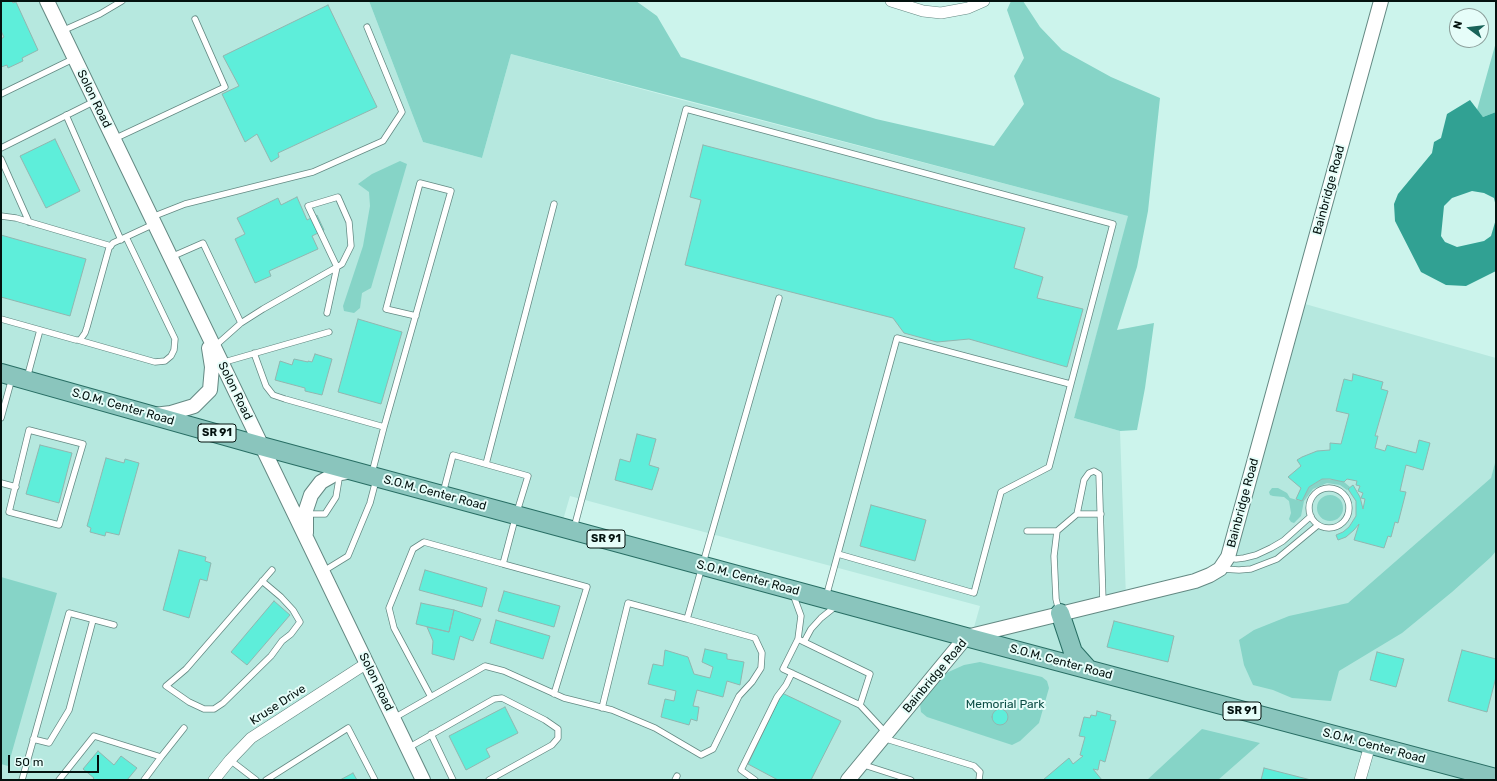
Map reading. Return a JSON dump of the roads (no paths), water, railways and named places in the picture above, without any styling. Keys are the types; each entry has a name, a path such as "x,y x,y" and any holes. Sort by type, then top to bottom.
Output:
{"main road":[{"name":"S.O.M. Center Road","path":"13,376 261,446 346,472 374,476 1370,745 1466,773 1495,778"},
{"path":"1060,613 1073,652 1089,670"}],"street":[{"name":"Solon Road","path":"47,1 423,780"},
{"path":"891,1 923,10 941,13 968,8 984,1"},
{"name":"Bainbridge Road","path":"848,780 966,637 1195,581 1210,575 1224,563 1381,1"},
{"path":"153,415 194,406 210,390 212,367 206,332"},
{"path":"307,540 306,514 311,495 321,482 346,472"},
{"name":"Kruse Drive","path":"214,780 230,760 256,735 366,663"},
{"path":"1360,780 1370,745"}],"lane":[{"path":"62,32 100,14 122,1"},
{"path":"114,139 225,87 195,19"},
{"path":"78,340 82,337 87,327 105,258 113,243 185,204 313,172 383,141 402,112 367,27"},
{"path":"1,94 75,58"},
{"path":"1,148 95,101"},
{"path":"573,530 686,109 1113,224 1049,467 1001,492 974,593 838,554"},
{"path":"1,318 155,362 165,361 171,356 174,350 175,339 124,238 66,116"},
{"path":"1,159 29,222"},
{"path":"322,572 348,556 370,503 384,426 416,316 451,191 420,183 386,309 416,316"},
{"path":"214,347 241,323 338,267 342,264 351,246 349,222 338,197 308,206 338,267 327,312"},
{"path":"486,464 554,204"},
{"path":"1,216 29,222 111,246"},
{"path":"170,257 203,243 241,323"},
{"path":"687,619 779,298"},
{"path":"1,418 13,376 40,330"},
{"path":"221,363 329,332"},
{"path":"804,642 811,628 821,618 833,601 838,554 897,338 1070,384"},
{"path":"254,354 266,386 273,395 384,426"},
{"path":"29,430 83,444 60,525 9,512 16,487 29,430"},
{"path":"442,495 453,455 528,476 503,564"},
{"path":"1060,613 1056,599 1054,556 1057,532 1077,514 1084,480 1094,471 1099,474 1104,603"},
{"path":"306,514 325,514 336,497 346,472"},
{"path":"1,483 16,487"},
{"path":"1324,489 1337,489 1347,498 1349,505 1349,511 1344,523 1332,528 1325,528 1318,525 1311,516 1309,510 1313,497 1317,492 1324,489"},
{"path":"1077,514 1101,514"},
{"path":"1224,563 1256,555 1271,548 1283,541 1311,516"},
{"path":"1224,563 1239,570 1251,568 1277,559 1318,525"},
{"path":"1027,531 1057,532"},
{"path":"431,697 394,628 389,608 413,549 424,542 587,587 554,694"},
{"path":"262,581 281,597 293,610 300,622 282,641 271,656 214,710 204,709 189,702 166,686 186,669 262,581 272,570"},
{"path":"792,590 801,613 798,639 783,669 860,705 884,736 974,766 980,772 979,780"},
{"path":"394,718 485,666 504,671 564,698 602,708 612,710 655,728 701,755 713,749 739,696 752,682 761,668 762,653 755,638 628,603 602,708"},
{"path":"22,780 69,613 114,625"},
{"path":"33,739 49,743 69,710 93,620"},
{"path":"798,639 870,674 860,705"},
{"path":"754,780 741,770 774,703 792,673"},
{"path":"408,748 494,700 502,698 545,720 558,729 558,738 552,745 489,780"},
{"path":"144,780 184,728"},
{"path":"266,780 348,728 374,780"},
{"path":"431,734 452,780"},
{"path":"59,780 94,736 161,757"},
{"path":"230,760 256,780"},
{"path":"861,764 911,780"}],"park label":[{"name":"Memorial Park","path":"1005,705"}]}
